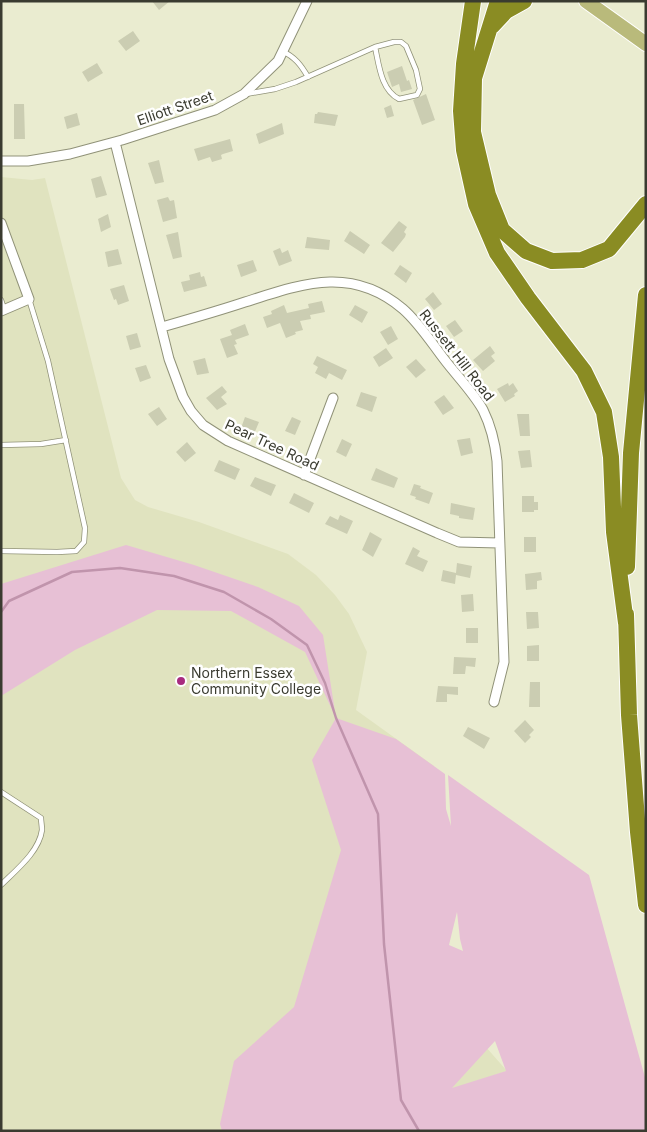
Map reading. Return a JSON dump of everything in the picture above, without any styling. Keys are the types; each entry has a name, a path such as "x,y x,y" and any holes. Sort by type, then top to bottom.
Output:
{"highway":[{"path":"498,1 474,78 473,132 488,195 502,230 526,251 543,258 552,261 582,260 609,249 646,204"},
{"path":"489,29 506,11 524,1"},
{"path":"474,3 464,64 462,111 464,150 476,204 497,253 528,298 584,371 604,412 611,457 614,532 626,624"},
{"path":"646,295 631,453 626,624 629,715 646,905"}],"main road":[{"path":"592,3 646,44"}],"street":[{"name":"Elliott Street","path":"1,161 28,161 70,154 115,142 215,110 244,94 278,61 307,1"},
{"name":"Pear Tree Road","path":"115,142 169,359 183,397 191,412 203,425 213,433 234,444 304,476 459,542 499,543"},
{"path":"1,223 29,300 3,311"},
{"name":"Russett Hill Road","path":"162,327 309,284 330,281 356,284 372,289 404,310 420,328 482,408 494,440 497,461 504,662 494,702"},
{"path":"304,476 333,398"}],"lane":[{"path":"244,94 275,89 308,77 375,47 401,42 406,46 419,81 420,89 417,94 399,99 387,90 375,47"},
{"path":"282,51 293,56 308,77"},
{"path":"1,300 3,311"},
{"path":"1,551 76,551 84,542 85,528 66,440 48,362 29,300"},
{"path":"1,445 41,444 66,440"},
{"path":"1,792 41,818 42,829 37,844 20,867 1,885"}],"shaded area":[{"name":"Northern Essex Community College","path":"1,177 32,180 45,178 121,478 135,500 148,507 199,522 288,554 316,575 335,595 349,614 367,652 356,710 434,766 443,925 471,1030 507,1071 324,1131 1,1131"},
{"path":"126,545 194,565 258,587 299,606 323,635 336,718 305,652 231,611 157,610 75,650 1,696 1,584"},
{"path":"336,718 396,739 445,774 446,809 451,826 448,775 589,875 646,1081 646,1131 222,1131 220,1124 234,1061 294,1007 341,850 312,760","holes":["457,912 460,939 463,951 449,945","495,1041 506,1071 452,1088"]}],"building":[{"path":"152,1 170,1 159,10"},
{"path":"133,31 140,41 126,51 118,41"},
{"path":"97,63 103,73 88,82 82,72"},
{"path":"402,66 412,89 401,92 399,84 392,87 387,72"},
{"path":"426,94 435,120 422,125 413,100"},
{"path":"14,104 24,104 25,139 14,139"},
{"path":"391,105 394,116 387,118 384,108"},
{"path":"318,112 338,115 335,126 314,123 315,114"},
{"path":"77,113 80,125 67,129 64,117"},
{"path":"282,123 284,134 259,144 256,134"},
{"path":"230,139 233,151 221,155 222,159 212,162 210,157 198,161 194,149"},
{"path":"159,160 164,182 155,184 148,163"},
{"path":"101,176 107,195 96,198 91,179"},
{"path":"168,197 170,201 174,200 177,218 163,222 157,200"},
{"path":"108,214 111,227 101,232 98,219"},
{"path":"399,221 407,227 404,232 406,234 393,252 381,243"},
{"path":"350,231 370,245 364,254 344,241"},
{"path":"178,232 182,257 173,259 166,235"},
{"path":"307,237 330,240 329,250 305,248"},
{"path":"280,248 282,253 288,250 292,261 279,266 273,251"},
{"path":"118,249 122,264 108,267 105,252"},
{"path":"253,260 257,271 241,277 237,265"},
{"path":"400,265 412,273 406,283 394,274"},
{"path":"200,272 201,277 204,276 207,286 184,292 181,282 190,280 189,275"},
{"path":"124,285 129,301 118,305 110,289"},
{"path":"433,292 442,304 434,310 425,299"},
{"path":"322,301 325,312 310,315 311,319 300,321 303,330 295,332 296,334 286,338 280,323 267,328 263,317 272,314 271,311 284,305 287,313 309,308 308,304"},
{"path":"355,305 368,312 362,323 349,315"},
{"path":"455,320 463,331 454,337 446,326"},
{"path":"245,324 249,335 235,340 237,344 234,345 238,354 227,358 220,339 232,335 230,330"},
{"path":"391,326 398,339 388,345 380,332"},
{"path":"137,333 141,347 130,350 126,336"},
{"path":"490,346 495,353 491,356 495,361 483,371 473,360"},
{"path":"386,348 393,358 379,367 373,357"},
{"path":"317,356 347,370 342,380 329,373 326,379 315,373 318,367 313,364"},
{"path":"205,358 209,373 197,375 193,361"},
{"path":"416,359 426,370 416,378 406,367"},
{"path":"146,365 151,378 140,382 135,368"},
{"path":"508,383 509,386 513,383 518,391 514,394 515,396 505,402 497,389"},
{"path":"222,386 227,392 221,397 227,404 217,410 206,398"},
{"path":"361,392 377,397 372,412 356,406"},
{"path":"444,395 454,408 443,415 434,402"},
{"path":"159,407 167,419 157,426 148,414"},
{"path":"517,414 529,414 530,436 520,436"},
{"path":"245,417 259,422 254,434 241,428"},
{"path":"292,417 301,421 295,435 285,431"},
{"path":"470,438 473,453 461,456 457,440"},
{"path":"342,439 352,444 346,457 336,452"},
{"path":"187,442 196,453 185,462 176,452"},
{"path":"530,450 532,467 521,468 518,451"},
{"path":"219,460 240,469 235,480 214,471"},
{"path":"376,468 398,478 394,488 371,480"},
{"path":"255,477 276,485 271,496 250,486"},
{"path":"414,484 433,493 429,504 410,495"},
{"path":"294,493 314,503 309,513 289,503"},
{"path":"522,496 534,496 534,502 538,502 538,510 522,512"},
{"path":"451,503 475,508 473,520 459,518 459,516 450,514"},
{"path":"340,515 353,521 347,534 325,524 330,516 338,520"},
{"path":"370,532 382,539 373,557 362,550"},
{"path":"524,537 536,537 536,552 524,552"},
{"path":"413,547 420,551 417,556 428,561 423,572 405,564"},
{"path":"457,563 472,566 470,578 456,575 455,584 441,581 443,570 456,573"},
{"path":"541,572 542,580 537,581 537,589 526,590 525,574"},
{"path":"473,594 474,611 462,612 461,595"},
{"path":"526,612 538,612 539,628 527,629"},
{"path":"466,628 478,628 478,643 466,643"},
{"path":"539,645 539,661 527,661 527,646"},
{"path":"454,657 476,658 475,667 466,666 465,674 453,674"},
{"path":"530,682 540,682 540,707 529,707"},
{"path":"438,686 458,687 458,695 447,694 447,702 436,702"},
{"path":"525,720 534,730 529,735 531,737 525,743 514,731"},
{"path":"468,727 490,738 484,749 463,736"}],"waterway":[{"path":"1,612 9,601 72,572 120,568 174,576 224,592 271,619 307,645 325,683 336,718 378,814 384,944 401,1100 419,1131"}],"place":[{"name":"Northern Essex Community College","path":"181,681"}]}
